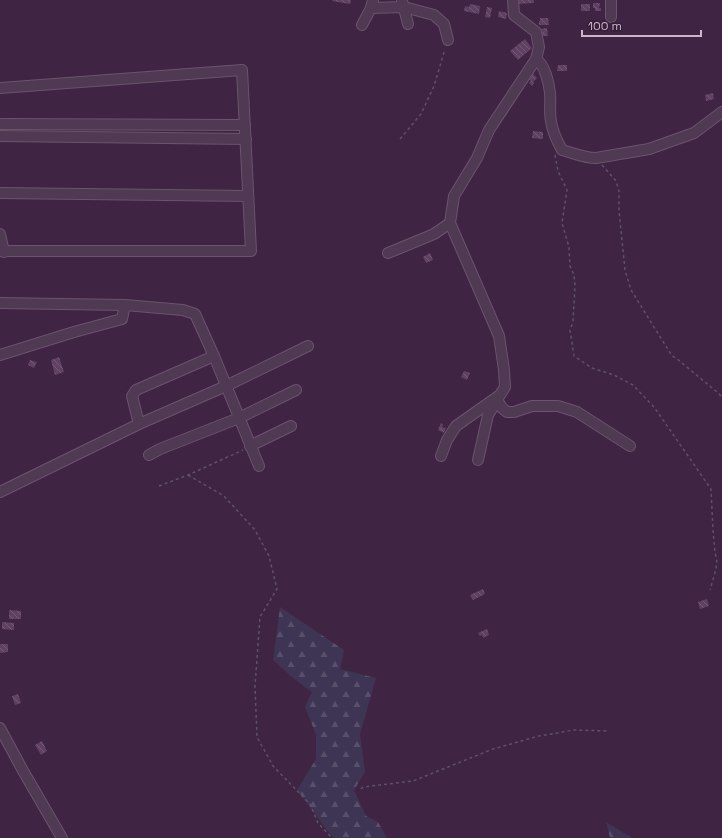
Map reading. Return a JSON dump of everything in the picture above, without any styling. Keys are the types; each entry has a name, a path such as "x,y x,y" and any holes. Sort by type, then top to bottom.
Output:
{"street":[{"path":"478,460 488,415 505,387 504,370 499,336 450,223 454,196 477,158 490,130 536,59 539,47 536,32 514,14 513,0"},
{"path":"611,0 611,17"},
{"path":"403,3 408,24"},
{"path":"362,25 372,4 403,3 434,15 444,24 448,40"},
{"path":"536,59 540,62 545,73 550,93 551,121 555,138 562,150 589,158 649,149 694,133 722,112"},
{"path":"0,88 242,70 250,251 2,251 0,234"},
{"path":"0,124 245,125"},
{"path":"0,136 246,140"},
{"path":"0,193 248,196"},
{"path":"388,253 434,234 450,223"},
{"path":"0,303 125,305 183,310 195,314 214,356 259,466"},
{"path":"0,355 122,319 125,305"},
{"path":"0,492 139,424 226,386 308,346"},
{"path":"139,424 132,396 136,390 214,356"},
{"path":"149,455 160,448 239,418 296,390"},
{"path":"498,397 502,408 507,412 514,412 532,406 558,406 577,412 630,446"},
{"path":"441,456 447,440 456,426 498,397"},
{"path":"250,446 291,426"},
{"path":"0,728 62,838"}],"path":[{"path":"400,139 421,114 434,86 448,40"},
{"path":"555,138 555,156 558,172 567,190 562,223 569,247 570,266 574,275 575,285 573,322 570,330 574,356 592,368 614,375 633,385 654,407 711,489 713,530 717,559 716,569 710,590"},
{"path":"596,158 616,181 619,191 619,211 625,270 631,290 672,356 722,397"},
{"path":"159,486 188,475 250,446"},
{"path":"188,475 224,496 255,530 269,556 277,589 260,617 255,686 258,738 273,766 310,804 318,823 332,838"},
{"path":"361,788 414,781 493,749 539,736 574,730 609,731"}],"green space":[{"path":"280,607 344,650 340,669 376,678 360,734 365,772 354,790 366,816 378,822 387,838 333,838 297,790 316,759 316,735 305,707 312,692 293,678 273,660"},
{"path":"606,822 632,838 610,838"}],"building":[{"path":"351,0 350,4 332,1"},
{"path":"518,0 534,0 534,3 518,4"},
{"path":"593,3 600,3 599,8 601,8 601,11 595,11 595,8 593,8"},
{"path":"470,4 480,6 479,14 464,11 465,6 469,7"},
{"path":"581,4 590,4 590,11 581,11"},
{"path":"487,7 492,8 490,18 485,17"},
{"path":"499,11 507,13 506,19 498,17"},
{"path":"540,18 548,18 549,25 539,25"},
{"path":"547,28 548,36 542,36 541,29"},
{"path":"525,39 532,48 518,60 510,51"},
{"path":"558,65 567,65 567,71 557,71"},
{"path":"531,72 537,78 533,82 534,83 532,86 529,83 531,81 526,76"},
{"path":"713,93 714,99 706,101 705,95"},
{"path":"533,131 543,132 543,139 532,138"},
{"path":"430,253 433,260 426,263 423,257"},
{"path":"59,357 64,372 55,375 51,360"},
{"path":"30,360 37,362 34,368 28,365"},
{"path":"464,371 470,373 467,380 461,377"},
{"path":"441,423 443,425 442,427 446,428 444,433 438,430"},
{"path":"483,589 485,594 473,600 470,595"},
{"path":"707,599 709,606 700,609 698,602"},
{"path":"9,610 21,611 21,619 9,619"},
{"path":"2,622 14,623 14,630 2,629"},
{"path":"487,629 489,635 483,638 482,635 480,636 478,633"},
{"path":"0,644 8,644 8,652 0,653"},
{"path":"18,694 21,703 15,705 12,696"},
{"path":"42,741 47,751 41,755 35,745"}]}
